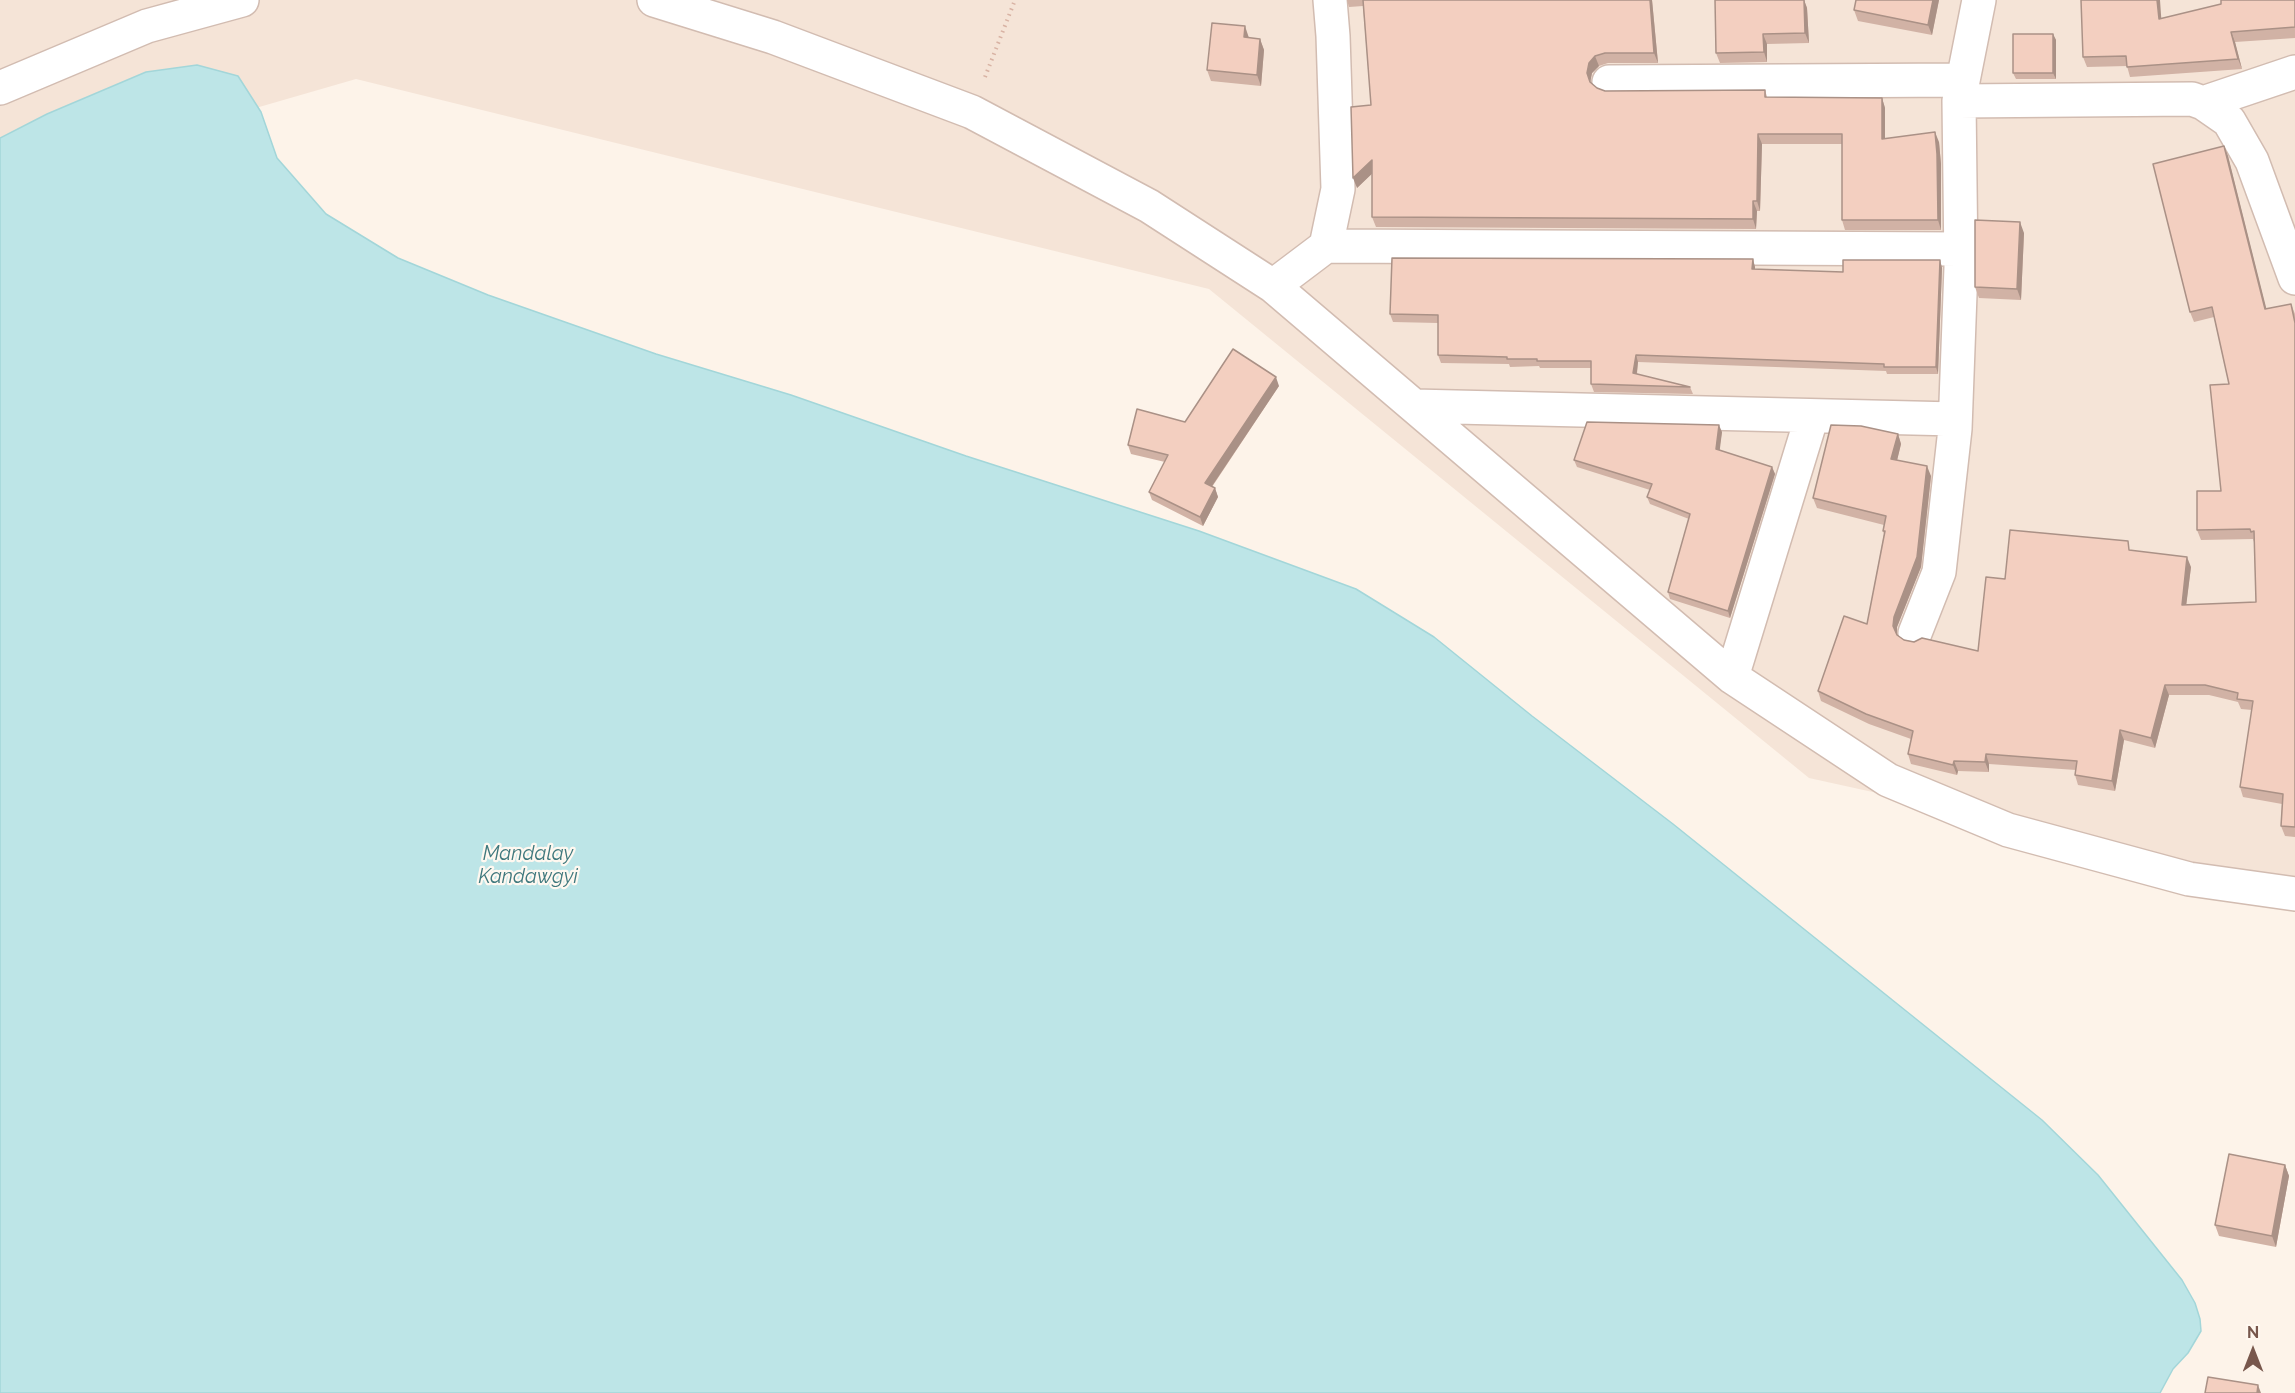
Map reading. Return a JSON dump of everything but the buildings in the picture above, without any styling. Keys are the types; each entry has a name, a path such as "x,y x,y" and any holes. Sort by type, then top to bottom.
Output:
{"street":[{"path":"0,88 147,26 242,0"},
{"path":"654,0 773,37 972,112 1149,206 1273,286 1732,677 1888,780 2008,830 2189,879 2295,894"},
{"path":"1326,246 1338,189 1330,0"},
{"path":"1915,633 1939,572 1955,419 1961,249 1961,90 1979,0"},
{"path":"2203,103 2295,72"},
{"path":"1609,82 1961,90 2192,99 2203,103 2229,121 2252,161 2295,278"},
{"path":"1273,286 1326,246 1961,249"},
{"path":"1414,406 1955,419"},
{"path":"1732,677 1812,416"}],"path":[{"path":"972,112 1015,0"}],"shaded area":[{"path":"0,0 2295,0 2295,885 1809,778 1209,289 356,79 0,182"}],"water":[{"name":"Mandalay Kandawgyi","path":"197,65 238,76 261,112 277,158 326,214 398,258 488,295 656,354 791,395 966,456 1199,531 1356,589 1434,637 1532,716 1673,824 2042,1120 2098,1175 2182,1280 2195,1303 2201,1331 2188,1353 2173,1369 2160,1393 0,1393 0,138 47,114 146,72"}]}
